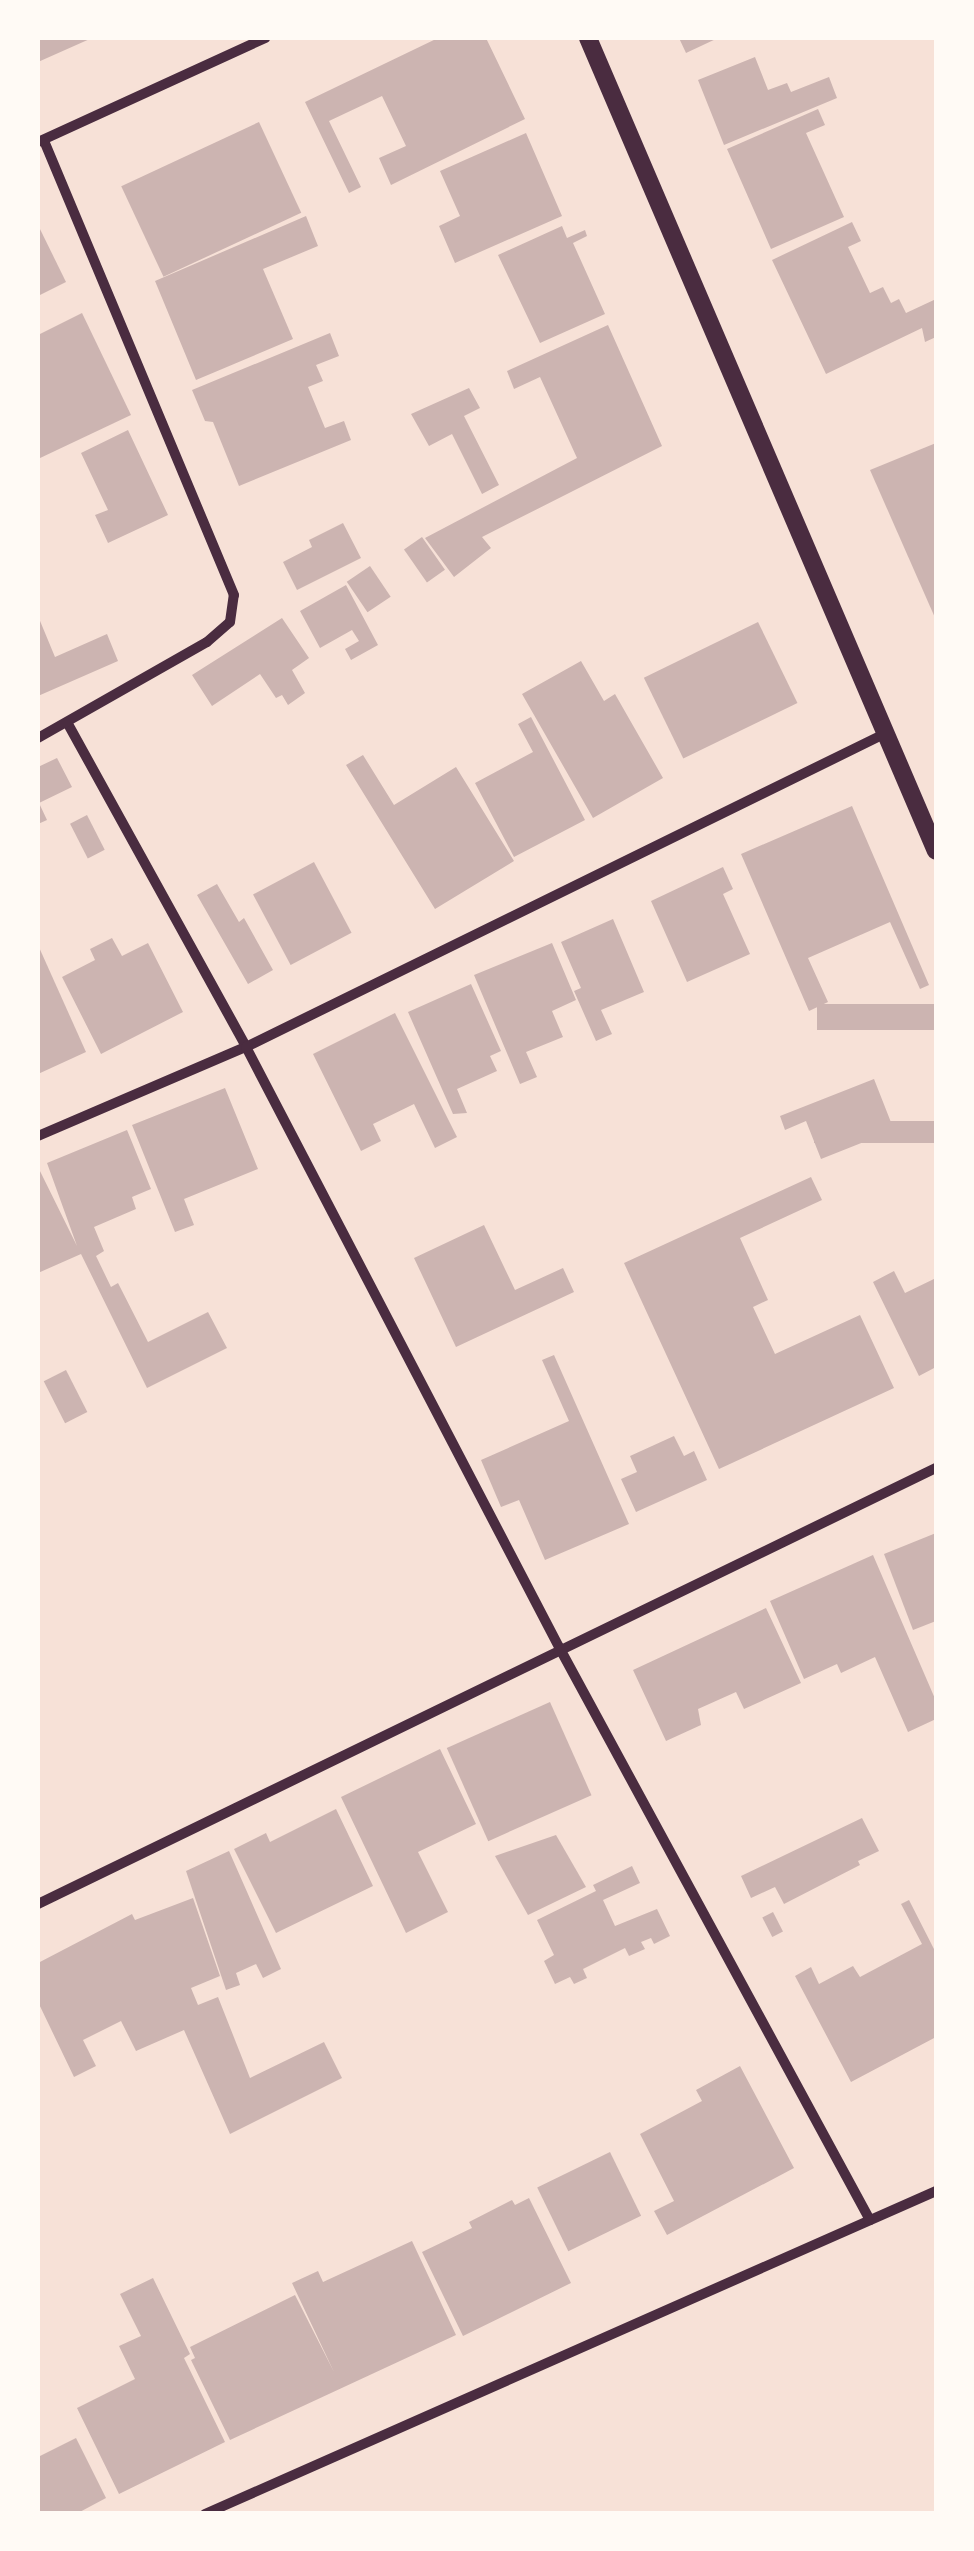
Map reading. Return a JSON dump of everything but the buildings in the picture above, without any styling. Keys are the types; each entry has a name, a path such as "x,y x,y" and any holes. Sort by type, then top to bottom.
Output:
{"street":[{"path":"38,738 207,642 230,622 234,595 41,141 265,38"},
{"path":"588,38 936,851"},
{"path":"68,724 246,1048 559,1647 870,2220"},
{"path":"38,1136 246,1048 884,734"},
{"path":"38,1904 559,1647 936,1468"},
{"path":"206,2514 936,2191"}]}
